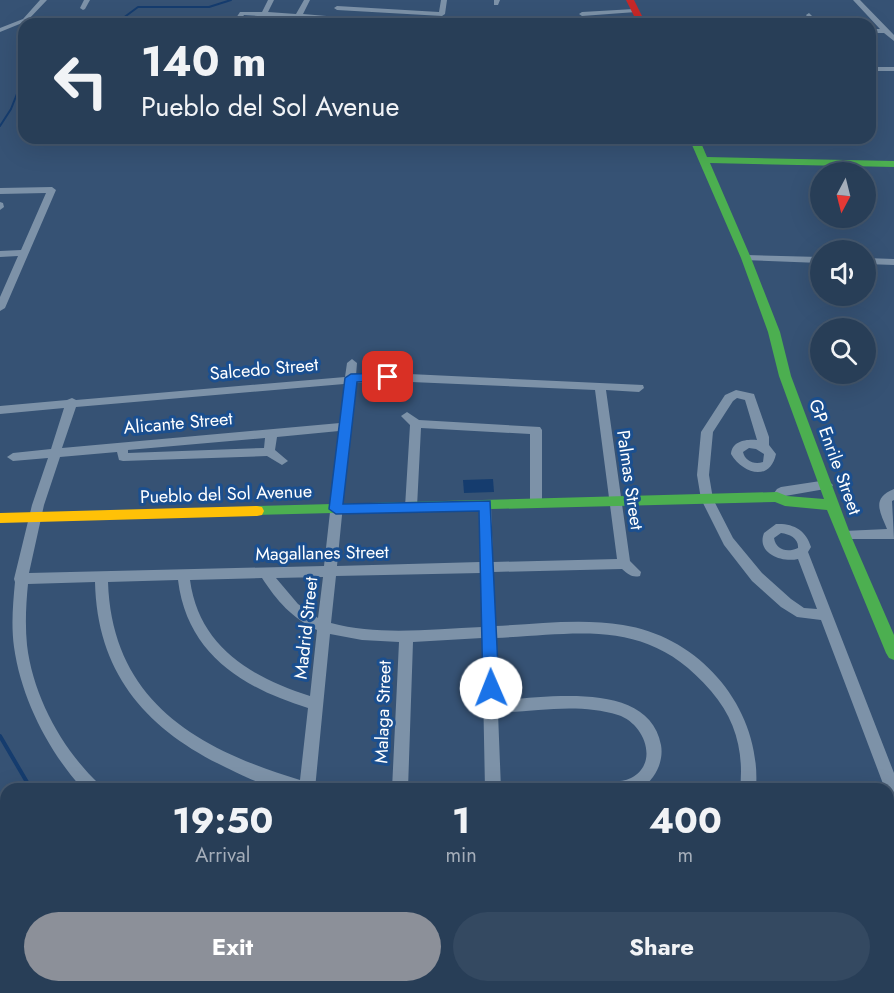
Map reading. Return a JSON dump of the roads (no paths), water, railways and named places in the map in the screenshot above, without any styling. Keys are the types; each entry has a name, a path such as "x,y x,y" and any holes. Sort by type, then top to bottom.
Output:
{"street":[{"path":"27,18 44,0"},
{"path":"83,8 87,0"},
{"path":"264,14 272,0"},
{"path":"298,15 307,0"},
{"path":"239,18 242,13 330,18 344,0"},
{"path":"370,10 376,0"},
{"path":"337,8 407,9 442,14 444,0"},
{"path":"856,0 873,18"},
{"path":"582,14 632,5"},
{"path":"402,18 407,9"},
{"path":"274,18 276,14"},
{"path":"809,15 812,18"},
{"path":"876,21 894,39"},
{"path":"0,30 18,23"},
{"path":"876,31 885,31"},
{"path":"877,69 894,69"},
{"name":"GP Enrile Street","path":"697,144 746,258 774,332 785,376 844,536 894,653"},
{"path":"705,160 894,164"},
{"path":"0,191 52,190 0,308"},
{"path":"0,254 24,253"},
{"path":"746,258 810,260"},
{"path":"876,261 894,262"},
{"name":"Madrid Street","path":"307,783 352,363"},
{"name":"Salcedo Street","path":"0,410 351,378 446,378 639,388"},
{"name":"Palmas Street","path":"600,387 624,564"},
{"path":"763,446 763,437 750,397 736,394 729,398 707,432 704,475 707,499 728,541 757,578 786,603 802,613 826,615"},
{"path":"72,402 34,517 20,579 19,629 28,681 53,738 89,783"},
{"path":"411,507 412,420 540,427 536,504"},
{"name":"Alicante Street","path":"13,457 346,426"},
{"path":"269,452 272,432"},
{"path":"122,446 123,457 269,452 282,461"},
{"name":"Pueblo del Sol Avenue","path":"777,497 782,492 827,485"},
{"path":"844,536 894,533 885,508 886,499 894,494"},
{"name":"Pueblo del Sol Avenue","path":"0,518 777,497 785,501 834,505"},
{"path":"485,505 493,783"},
{"path":"802,552 890,783"},
{"path":"624,564 635,572"},
{"name":"Magallanes Street","path":"20,579 624,564"},
{"path":"265,572 273,586 296,611 324,629 376,636 406,636 598,628 635,633 670,646 702,669 729,700 744,733 750,774 749,783"},
{"path":"183,574 189,607 207,641 237,671 278,693 316,704"},
{"path":"101,576 103,613 114,654 137,692 170,727 212,756 263,777 284,783"},
{"name":"Malaga Street","path":"400,783 406,636"},
{"path":"491,707 587,704 612,706 632,713 647,728 654,742 654,758 650,771 637,783"}],"waterway":[{"path":"123,18 138,7 209,7 231,0"},
{"path":"0,126 11,109 18,91"},
{"path":"0,736 27,783"}]}
